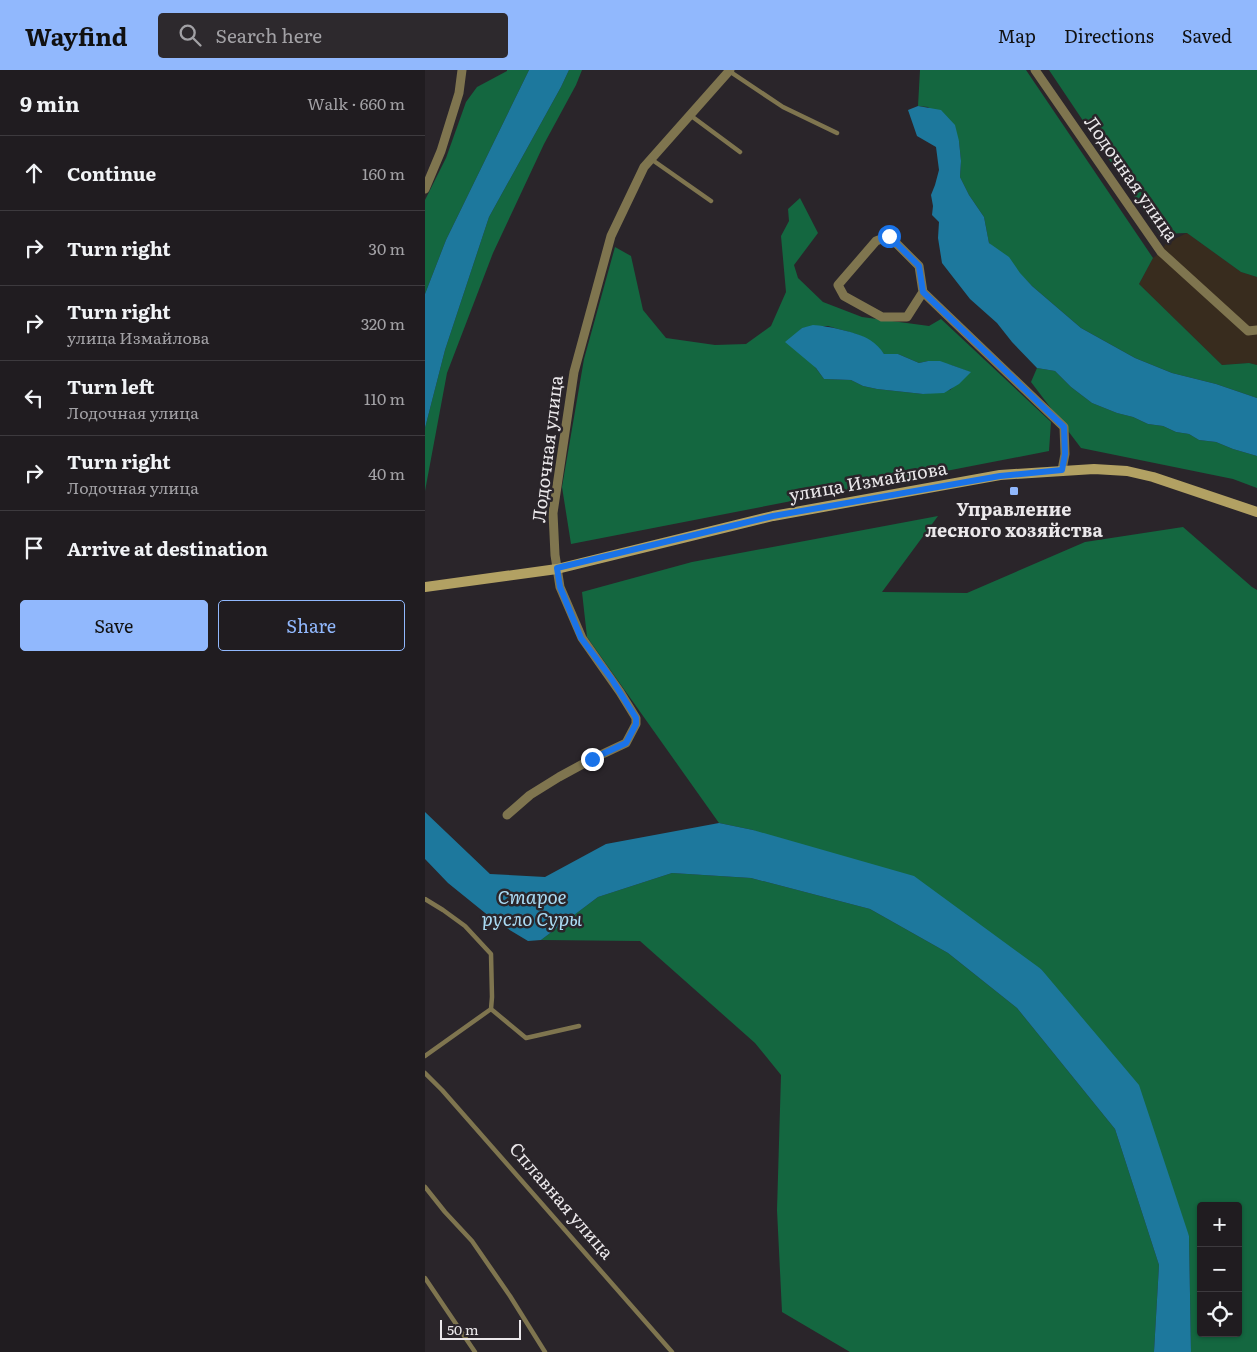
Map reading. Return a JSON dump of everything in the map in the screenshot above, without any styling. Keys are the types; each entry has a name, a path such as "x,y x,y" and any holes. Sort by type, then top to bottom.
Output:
{"main road":[{"name":"улица Измайлова","path":"425,587 557,568 773,516 984,478 1062,470 1094,468 1135,473 1153,477 1257,512"}],"street":[{"path":"425,189 441,151 459,93 462,70"},
{"name":"Лодочная улица","path":"507,815 531,795 559,776 626,743 636,724 636,718 615,685 581,638 560,587 555,555 553,513 574,372 611,236 644,167 730,70"},
{"name":"Лодочная улица","path":"1035,70 1161,252 1248,331 1257,330"},
{"path":"923,292 907,317 882,316 844,296 838,285 876,241 889,236 919,266 923,292 1064,427 1065,454 1062,470"}],"lane":[{"path":"730,70 783,108 837,133"},
{"path":"690,115 740,152"},
{"path":"651,159 711,201"},
{"path":"425,899 465,926 491,954 492,997 491,1009 425,1056"},
{"path":"491,1009 526,1038 579,1026"},
{"name":"Сплавная улица","path":"425,1073 672,1352"},
{"path":"425,1187 471,1242 510,1296 545,1352"},
{"path":"425,1278 475,1352"}],"shaded area":[{"path":"1187,233 1241,272 1257,277 1257,365 1249,363 1222,365 1139,284 1153,258 1161,252 1166,243"}],"green space":[{"path":"507,70 529,70 446,240 425,294 425,200 446,158 466,102 477,87"},
{"path":"569,70 582,70 576,85 544,144 493,253 447,373 425,491 425,428 445,350 489,217"},
{"path":"920,70 1026,70 1153,258 1139,284 1222,365 1249,363 1257,365 1257,398 1216,384 1172,373 1135,358 1081,328 1032,286 989,243 984,217 969,195 960,177 959,141 928,107 918,106"},
{"path":"1049,70 1257,70 1257,277 1241,272 1187,233 1159,234"},
{"path":"800,198 818,233 794,265 798,278 823,302 862,317 929,326 941,319 1051,422 1049,451 571,544 562,487 584,359 615,247 631,256 643,310 666,338 715,345 746,344 771,326 786,292 781,236 789,221 788,209","holes":["828,326 865,338 884,354 898,354 919,363 928,361 951,365 970,372 950,390 923,394 877,389 863,386 851,380 824,379 793,337 802,328"]},
{"path":"1037,368 1055,371 1071,387 1092,403 1117,413 1133,417 1148,424 1163,426 1176,432 1189,434 1199,440 1216,442 1257,456 1257,488 1233,479 1081,448 1031,382"},
{"path":"938,516 882,592 967,593 1085,542 1183,527 1257,590 1257,1352 1191,1352 1189,1236 1041,969 753,830 719,823 587,637 582,592 692,562"},
{"path":"672,873 751,878 870,909 948,953 1017,1008 1115,1129 1159,1265 1154,1352 850,1352 782,1312 777,1210 781,1075 755,1043 640,941 541,940 598,897"}],"water":[{"path":"529,70 569,70 489,217 445,350 425,428 425,294 446,240"},
{"path":"918,106 941,110 955,125 961,161 960,177 969,195 984,217 989,243 1009,257 1032,286 1081,328 1135,358 1172,373 1216,384 1257,398 1257,456 1216,442 1199,440 1189,434 1176,432 1163,426 1148,424 1092,403 1071,387 1055,371 1037,368 997,323 970,299 942,263 938,238 939,222 932,215 931,195 939,170 936,147 917,136 908,110"},
{"path":"813,325 858,334 870,340 884,354 898,354 919,363 940,361 971,372 959,384 944,393 923,394 877,389 863,386 851,380 824,379 816,368 785,342 802,328"},
{"name":"Старое русло Суры","path":"425,812 490,874 545,877 606,844 719,823 753,830 914,876 1041,969 1139,1085 1189,1236 1191,1352 1154,1352 1159,1265 1115,1129 1017,1008 948,953 870,909 751,878 672,873 598,897 541,940 528,941 495,921 448,883 425,859"}],"place":[{"name":"Управление лесного хозяйства","path":"1014,491"}],"route":[{"path":"592,759 626,743 636,724 636,718 611,678 581,638 560,587 557,568 773,516 968,481 1062,470 1065,454 1064,427 923,292 919,266 889,236"}]}
